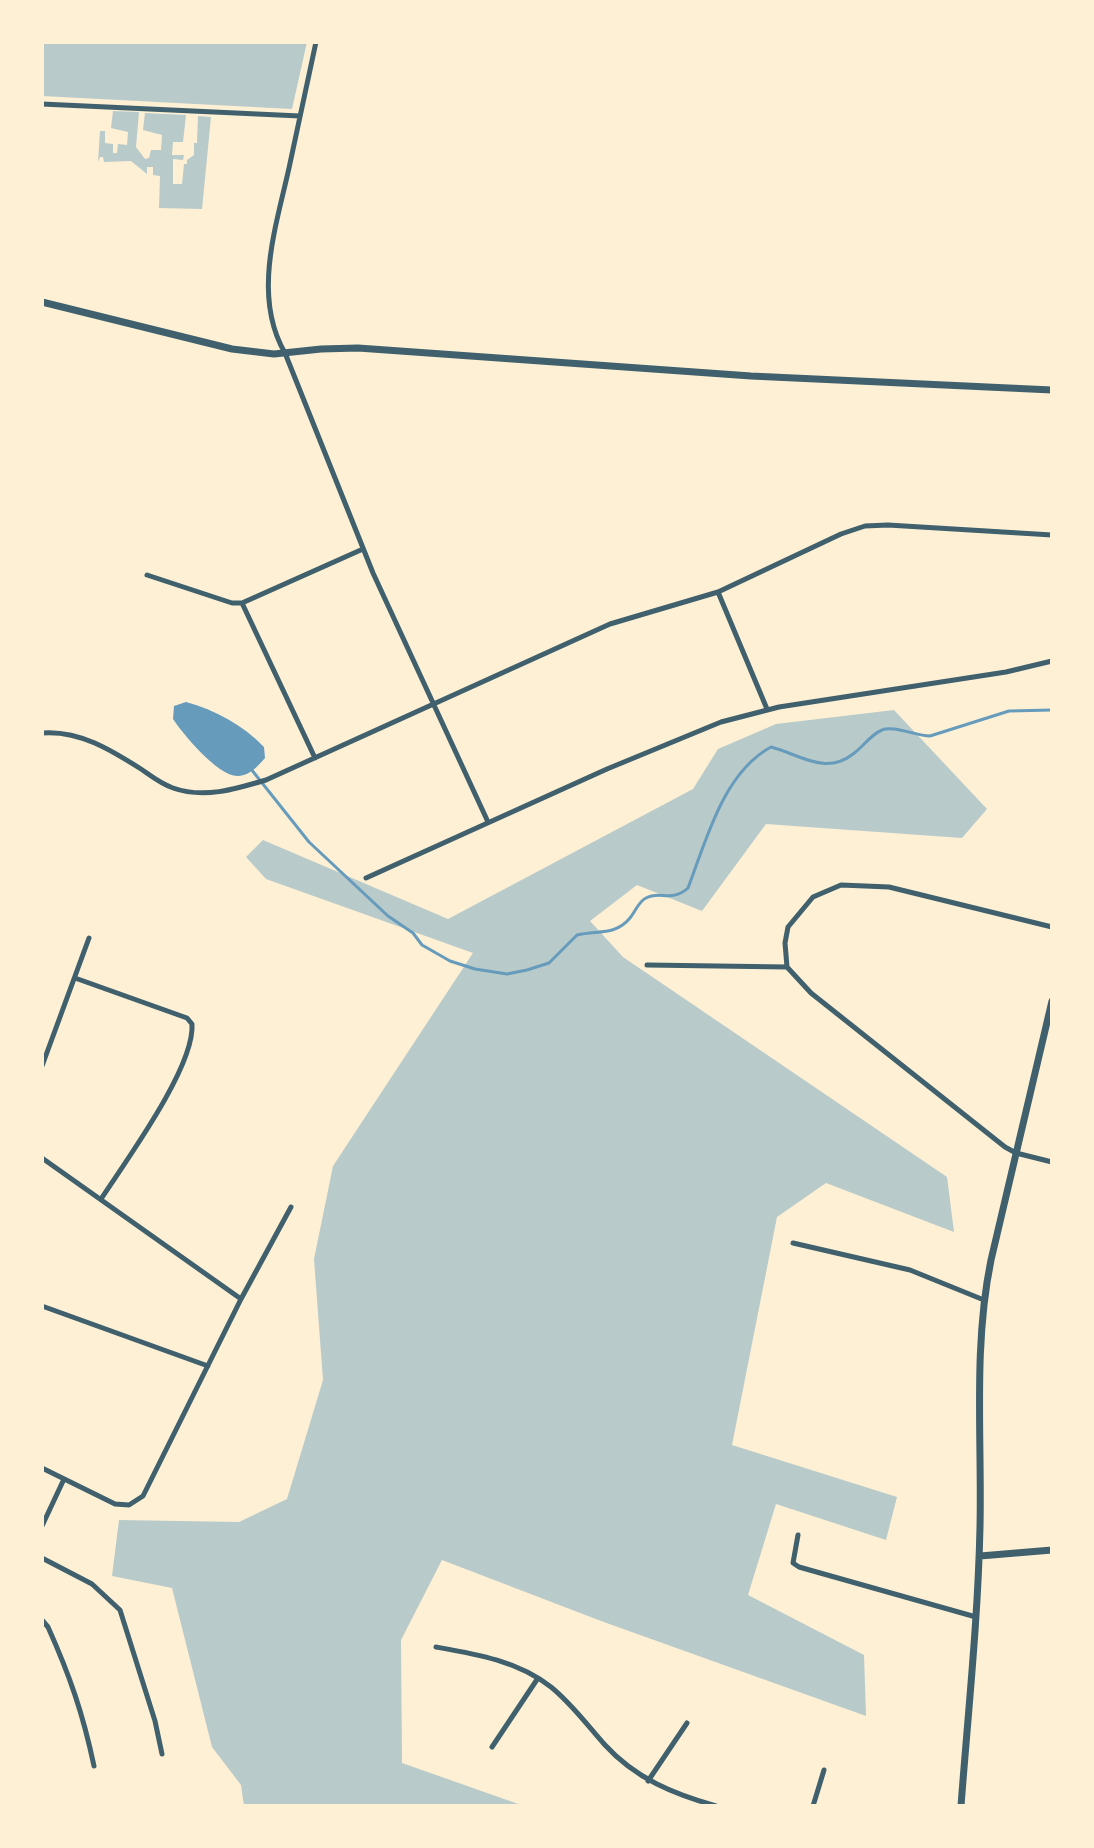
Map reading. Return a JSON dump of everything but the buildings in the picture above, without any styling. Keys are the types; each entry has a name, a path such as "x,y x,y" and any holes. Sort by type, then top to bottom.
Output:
{"street":[{"path":"316,42 270,250 271,311 277,339 363,549 488,822"},
{"path":"42,104 300,116"},
{"path":"42,302 263,354 358,348 751,376 1052,390"},
{"path":"42,733 72,736 101,745 166,785 200,793 246,786 315,758 610,624 718,592 824,541 865,526 1052,535"},
{"path":"147,575 232,603 242,603 363,549"},
{"path":"718,592 767,709"},
{"path":"242,603 315,758"},
{"path":"366,878 682,736 767,709 992,674 1052,661"},
{"path":"1052,927 889,887 855,884 833,887 813,897 788,927 785,943 787,967 811,993 1016,1153 1052,1162"},
{"path":"42,1066 89,938"},
{"path":"647,965 787,967"},
{"path":"75,978 187,1018 192,1024 189,1045 159,1110 101,1199"},
{"path":"961,1806 980,1556 980,1369 984,1300 1052,1001"},
{"path":"42,1158 241,1299"},
{"path":"42,1468 115,1504 129,1505 143,1496 241,1299 291,1207"},
{"path":"793,1243 910,1270 984,1300"},
{"path":"42,1306 208,1366"},
{"path":"42,1526 64,1479"},
{"path":"798,1535 793,1563 799,1567 976,1617"},
{"path":"980,1556 1052,1550"},
{"path":"42,1558 92,1584 120,1610 155,1721 162,1754"},
{"path":"42,1620 73,1681 94,1766"},
{"path":"436,1647 502,1661 538,1678 578,1713 618,1757 648,1781 716,1806"},
{"path":"492,1747 538,1678"},
{"path":"648,1781 687,1723"},
{"path":"813,1806 824,1770"}],"shaded area":[{"path":"42,42 307,42 292,109 42,96"},
{"path":"113,111 139,112 136,147 145,159 149,158 151,150 161,150 162,135 143,130 145,113 186,115 183,142 173,142 172,155 184,155 183,160 173,159 173,184 182,184 184,164 194,155 198,116 211,117 202,209 159,208 160,176 153,175 153,167 147,167 147,174 131,161 104,162 100,157 98,162 100,131 105,131 105,143 113,144 113,153 117,153 118,144 127,145 128,132 111,128"},
{"path":"894,710 987,809 962,838 766,824 702,911 637,885 590,921 623,957 947,1177 954,1232 826,1183 777,1217 732,1445 897,1497 886,1540 776,1504 748,1595 864,1655 866,1716 442,1560 401,1640 402,1763 524,1806 244,1806 241,1785 212,1747 172,1588 112,1576 119,1520 239,1522 287,1499 323,1380 314,1259 333,1166 473,953 266,879 246,857 263,840 448,919 693,789 718,749 776,724"}],"water":[{"path":"186,702 238,725 264,747 265,758 254,770 239,776 231,775 212,763 173,719 174,706"}],"waterway":[{"path":"251,769 309,842 388,916 413,933 422,945 450,961 507,974 549,963 577,935 618,928 646,898 676,895 688,888 728,791 740,773 771,747 812,761 832,763 853,754 882,730 930,736 1009,711 1052,710"}]}
